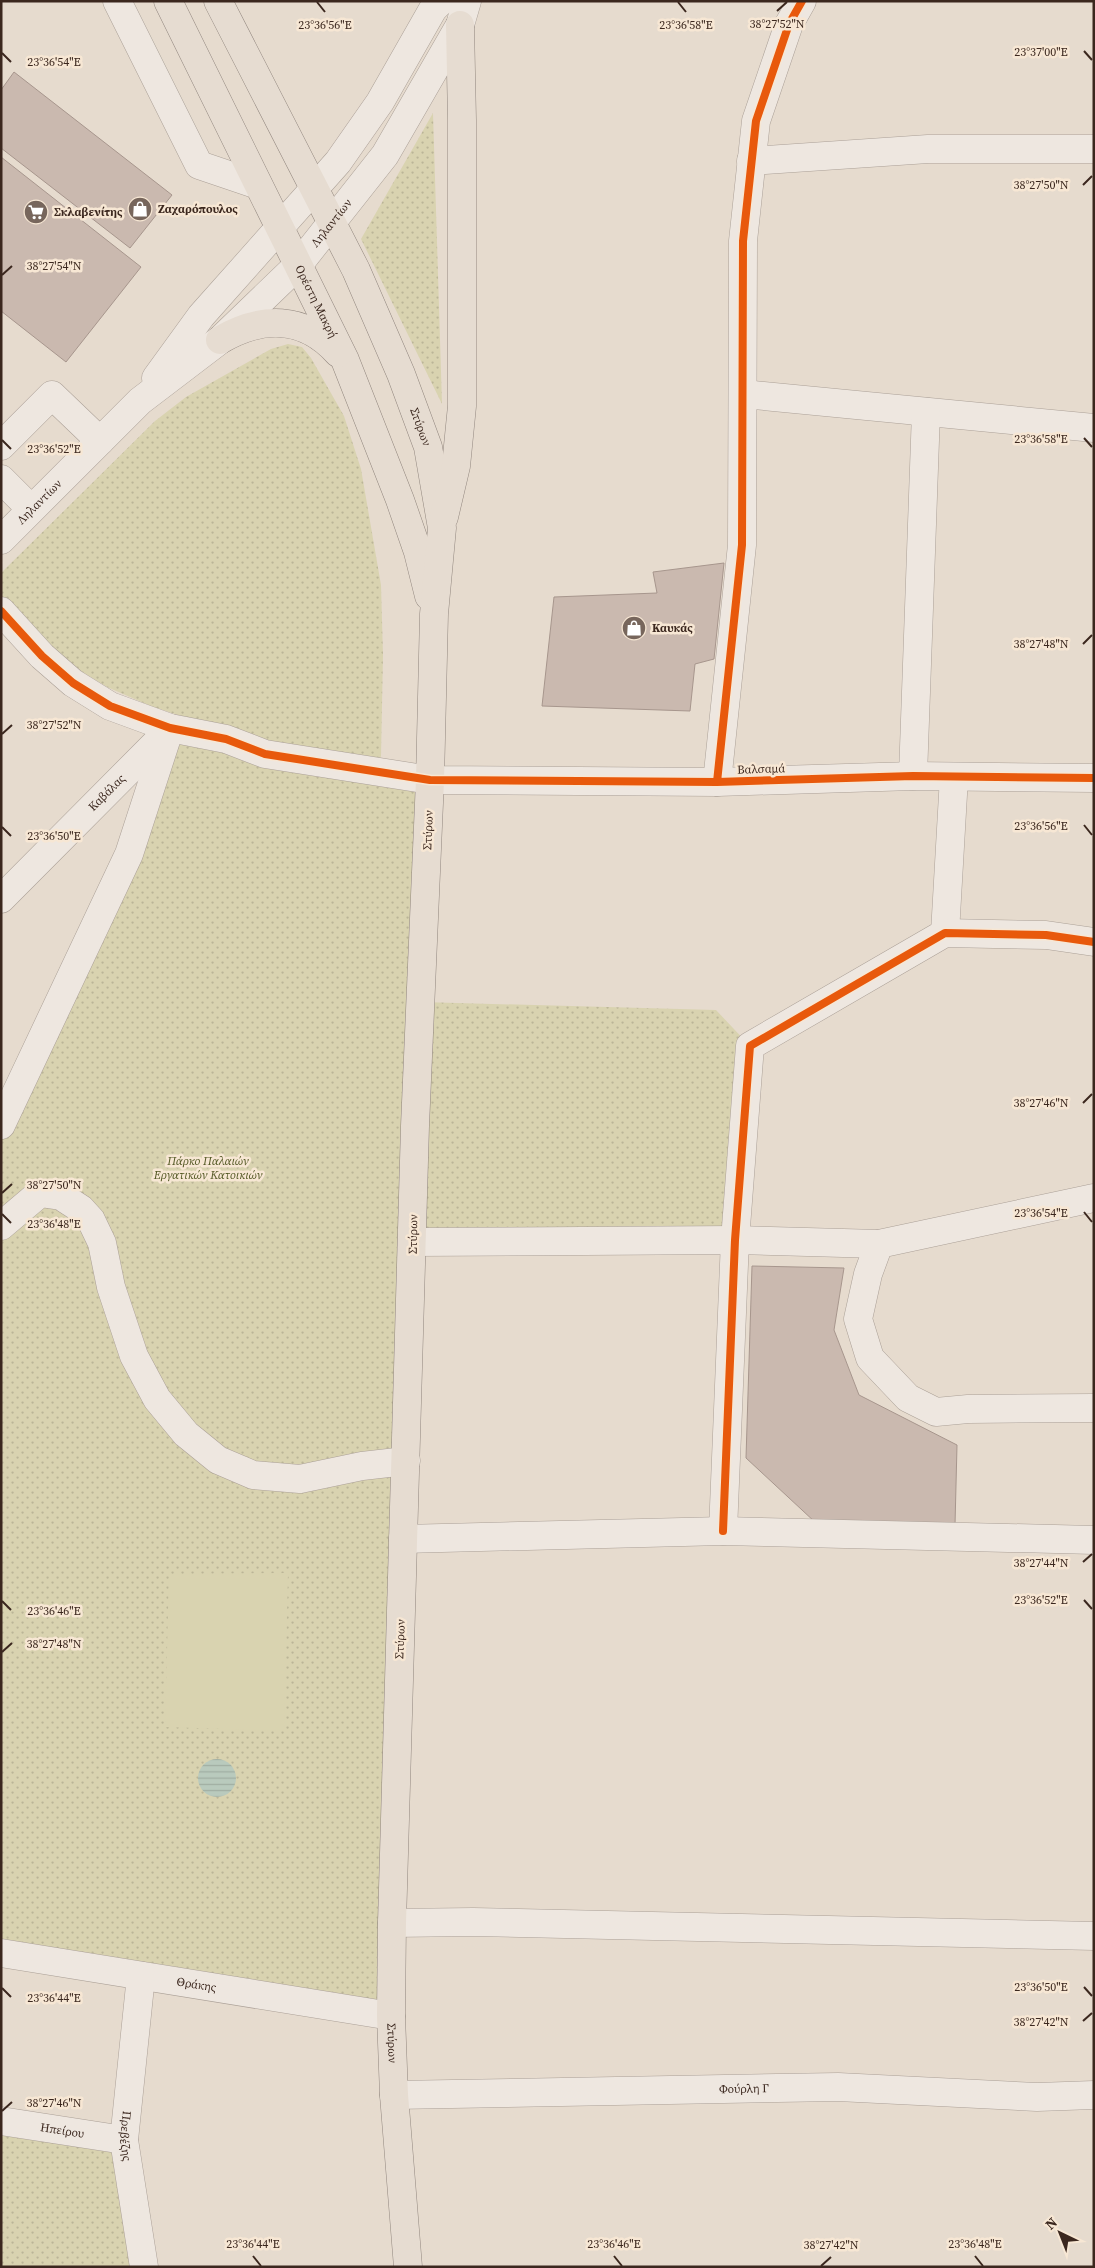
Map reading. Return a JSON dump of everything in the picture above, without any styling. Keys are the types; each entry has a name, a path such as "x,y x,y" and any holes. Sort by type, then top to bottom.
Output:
{"main road":[{"name":"Ορέστη Μακρή","path":"168,1 345,360 403,509 418,552 434,614"},
{"path":"218,1 332,222"},
{"path":"442,528 456,466 462,406 463,13"},
{"name":"Στύρων","path":"332,222 356,270 401,374 424,438 442,528 434,614 430,780 415,1126 392,1923 391,2016 394,2095 408,2267"},
{"path":"220,340 237,330 256,324 276,322 297,326 315,334 345,360"}],"street":[{"path":"117,1 199,165 258,185"},
{"name":"Ληλαντίων","path":"140,401 201,316 316,189 370,117 434,9 441,1"},
{"path":"717,782 742,545 743,241 756,121 789,24 802,1"},
{"name":"Ληλαντίων","path":"1,540 140,401 220,340 299,264 386,155 463,13"},
{"path":"752,161 928,149 1094,149"},
{"path":"743,394 1094,428"},
{"path":"1,446 52,395 100,441"},
{"path":"913,776 926,412"},
{"path":"1,479 32,510"},
{"name":"Βαλσαμά","path":"1,610 42,656 74,684 110,706 170,728 226,739 265,754 430,780 717,782 913,776 1094,778"},
{"path":"1,1125 129,854 170,728"},
{"name":"Καβάλας","path":"1,898 170,728"},
{"path":"945,933 954,777"},
{"path":"723,1530 734,1240 750,1046 945,933 1046,935 1094,942"},
{"path":"4,1219 40,1194 61,1196 81,1209 91,1220 102,1243 111,1287 134,1356 158,1398 186,1434 218,1460 253,1475 300,1479 362,1466 406,1461"},
{"path":"413,1242 734,1240 879,1244 1094,1198"},
{"path":"879,1244 868,1274 858,1319 870,1358 908,1398 936,1412 968,1409 1094,1408"},
{"path":"403,1539 723,1530 1094,1540"},
{"path":"392,1923 473,1922 1094,1936"},
{"name":"Θράκης","path":"1,1953 391,2016"},
{"name":"Πρεβέζης","path":"141,1976 124,2140 144,2267"},
{"name":"Φούρλη Γ","path":"394,2095 838,2087 1037,2097 1094,2095"},
{"name":"Ηπείρου","path":"1,2121 124,2140"}],"green space":[{"path":"433,113 442,404 361,239"},
{"path":"288,344 302,347 311,358 344,416 361,469 381,585 383,655 381,756 377,765 371,768 203,723 153,707 107,687 66,662 1,597 1,573 155,421 186,397 271,349"},
{"name":"Πάρκο Παλαιών Εργατικών Κατοικιών","path":"170,728 430,780 421,1002 716,1010 750,1046 735,1240 413,1242 391,2016 1,1953 1,1125"},
{"path":"288,1573 284,1731 165,1727 169,1574"},
{"path":"1,2121 124,2140 144,2267 1,2267"}],"shaded area":[{"path":"217,1759 231,1764 236,1778 231,1792 217,1797 203,1792 198,1778 203,1764"}],"building":[{"path":"14,72 172,195 130,248 1,148 1,90"},
{"name":"Σκλαβενίτης","path":"1,157 141,267 66,362 1,311"},
{"name":"Καυκάς","path":"724,563 714,659 695,664 690,711 542,706 554,597 657,593 653,572"},
{"path":"752,1266 844,1268 834,1330 859,1395 957,1445 955,1525 816,1523 746,1458"}],"cycle path":[{"path":"717,782 742,545 743,241 756,121 789,24 802,1"},
{"path":"1,611 42,656 73,683 110,706 170,728 226,739 265,754 430,780 717,782 913,776 1094,778"},
{"path":"723,1531 735,1240 750,1046 945,933 1046,935 1094,942"}],"place":[{"name":"Ζαχαρόπουλος","path":"140,209"},
{"name":"Σκλαβενίτης","path":"36,212"},
{"name":"Καυκάς","path":"634,628"}]}
